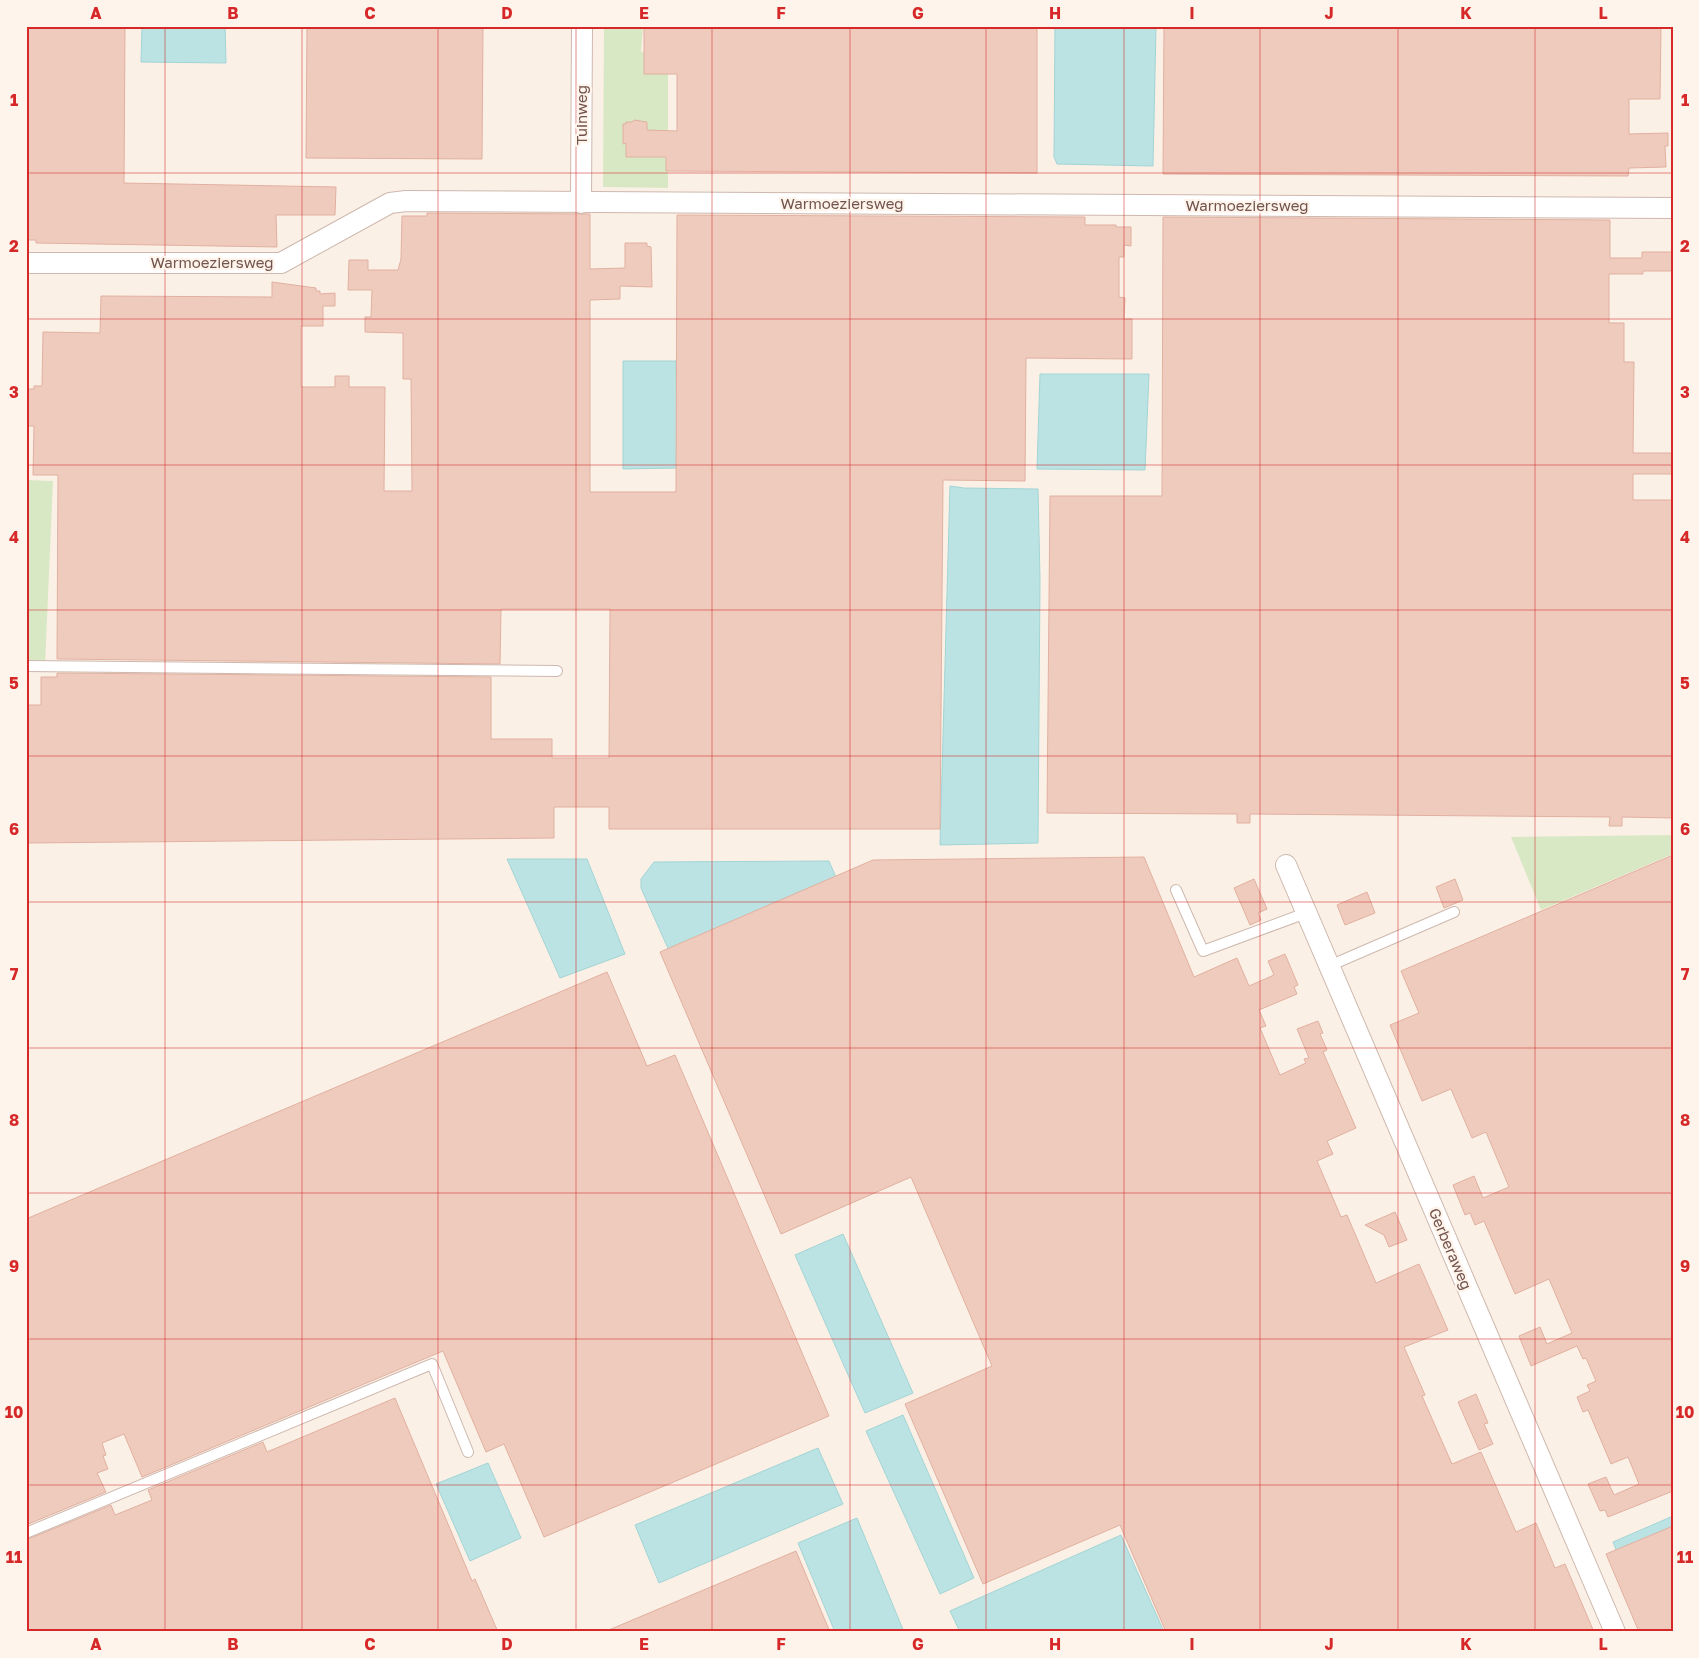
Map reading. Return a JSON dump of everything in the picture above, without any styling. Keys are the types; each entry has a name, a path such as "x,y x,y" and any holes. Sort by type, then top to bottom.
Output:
{"street":[{"name":"Tuinweg","path":"581,203 582,26"},
{"name":"Warmoeziersweg","path":"26,263 281,263 390,204 406,201 1673,208"},
{"name":"Gerberaweg","path":"1286,865 1615,1632"}],"lane":[{"path":"26,666 557,671"},
{"path":"1176,890 1203,951 1306,912"},
{"path":"1328,966 1454,912"},
{"path":"26,1533 432,1364 468,1452"}],"green space":[{"path":"604,26 643,26 641,52 668,53 668,188 603,187"},
{"path":"26,480 53,481 45,666 26,666"},
{"path":"1673,835 1673,854 1541,910 1511,837"}],"water":[{"path":"142,26 225,26 226,63 141,62"},
{"path":"1055,26 1156,26 1153,166 1057,164 1054,157"},
{"path":"623,361 676,361 678,468 623,469"},
{"path":"1040,374 1149,374 1145,470 1037,469"},
{"path":"950,486 964,488 1038,489 1040,579 1038,843 940,845"},
{"path":"507,859 587,859 625,954 560,978"},
{"path":"829,861 859,931 692,1002 641,888 641,879 654,862"},
{"path":"843,1234 913,1393 865,1413 795,1255"},
{"path":"903,1415 974,1578 940,1594 866,1431"},
{"path":"818,1448 843,1504 659,1583 635,1525"},
{"path":"488,1463 521,1538 470,1561 436,1484"},
{"path":"1673,1516 1673,1571 1632,1589 1613,1542"},
{"path":"857,1518 904,1632 835,1632 798,1543"},
{"path":"1121,1535 1164,1632 960,1632 950,1611"}],"building":[{"path":"26,26 125,26 124,183 336,187 335,215 276,215 277,247 36,243 36,240 26,240"},
{"path":"307,26 483,26 482,159 306,158"},
{"path":"644,26 1037,26 1037,173 666,171 666,157 626,157 626,143 623,144 623,124 626,124 626,122 634,120 647,122 647,130 677,131 677,74 644,74"},
{"path":"1164,26 1661,26 1660,99 1629,99 1629,134 1668,133 1668,146 1665,146 1666,167 1629,168 1628,176 1163,174"},
{"path":"427,213 590,214 590,269 625,268 625,243 647,243 647,246 651,247 652,287 620,286 620,299 590,300 590,492 676,492 677,215 1085,217 1085,225 1131,227 1131,246 1124,245 1124,257 1119,257 1119,297 1125,298 1124,319 1132,319 1132,359 1026,358 1025,481 943,480 940,829 609,829 609,807 554,807 554,838 26,843 26,705 41,705 41,677 57,677 57,673 491,677 491,739 552,739 552,758 609,758 610,609 501,609 500,664 57,659 58,475 33,475 34,426 26,426 26,389 42,386 43,332 100,333 101,296 272,297 272,282 316,288 316,291 320,291 320,294 335,293 335,306 323,306 323,326 301,326 301,387 335,387 335,376 349,376 349,387 385,387 384,491 412,491 411,379 403,379 403,333 365,332 365,317 371,317 372,290 348,290 349,260 368,260 368,270 398,270 401,259 402,216 427,216"},
{"path":"1163,217 1610,220 1610,258 1642,258 1642,252 1673,252 1673,271 1643,271 1643,274 1609,274 1609,323 1624,323 1624,362 1634,362 1633,453 1673,453 1673,474 1633,474 1633,500 1673,500 1673,818 1622,817 1622,826 1609,826 1610,817 1250,814 1250,823 1237,823 1237,814 1047,813 1050,496 1162,496"},
{"path":"1673,855 1673,1491 1608,1517 1605,1510 1600,1511 1588,1484 1606,1477 1614,1495 1639,1484 1628,1457 1611,1464 1588,1410 1583,1412 1577,1397 1590,1391 1587,1385 1596,1381 1586,1358 1583,1359 1577,1346 1531,1366 1519,1336 1540,1327 1547,1344 1572,1333 1549,1279 1515,1294 1484,1221 1475,1225 1470,1213 1465,1215 1453,1185 1474,1176 1483,1198 1509,1187 1486,1132 1472,1138 1451,1089 1422,1101 1390,1025 1419,1013 1401,971"},
{"path":"1144,857 1194,977 1237,958 1249,986 1274,975 1268,961 1285,954 1298,985 1294,987 1297,994 1259,1010 1266,1026 1260,1028 1280,1075 1306,1063 1304,1059 1309,1058 1297,1029 1318,1021 1323,1033 1320,1034 1327,1050 1323,1052 1356,1128 1327,1141 1333,1154 1317,1161 1341,1217 1347,1215 1376,1283 1419,1264 1448,1330 1404,1347 1425,1395 1422,1396 1452,1464 1481,1452 1516,1532 1536,1523 1555,1568 1565,1564 1594,1632 1166,1632 1120,1525 983,1584 905,1404 992,1366 911,1177 781,1234 660,952 873,860"},
{"path":"1254,879 1267,909 1258,913 1261,920 1250,925 1234,888"},
{"path":"1455,879 1463,900 1444,908 1436,887"},
{"path":"1367,892 1375,913 1345,925 1337,905"},
{"path":"607,972 647,1066 675,1055 829,1416 544,1537 504,1444 486,1452 443,1351 142,1477 124,1434 102,1443 106,1455 103,1456 108,1469 97,1473 106,1492 26,1525 26,1219"},
{"path":"1395,1212 1407,1240 1389,1247 1384,1235 1365,1225"},
{"path":"1476,1394 1488,1423 1484,1424 1493,1444 1479,1450 1458,1402"},
{"path":"395,1398 472,1581 475,1579 498,1632 26,1632 26,1540 111,1505 115,1515 152,1500 148,1490 263,1442 267,1452"},
{"path":"1673,1526 1673,1632 1639,1632 1606,1554"},
{"path":"796,1551 830,1632 604,1632"}]}
